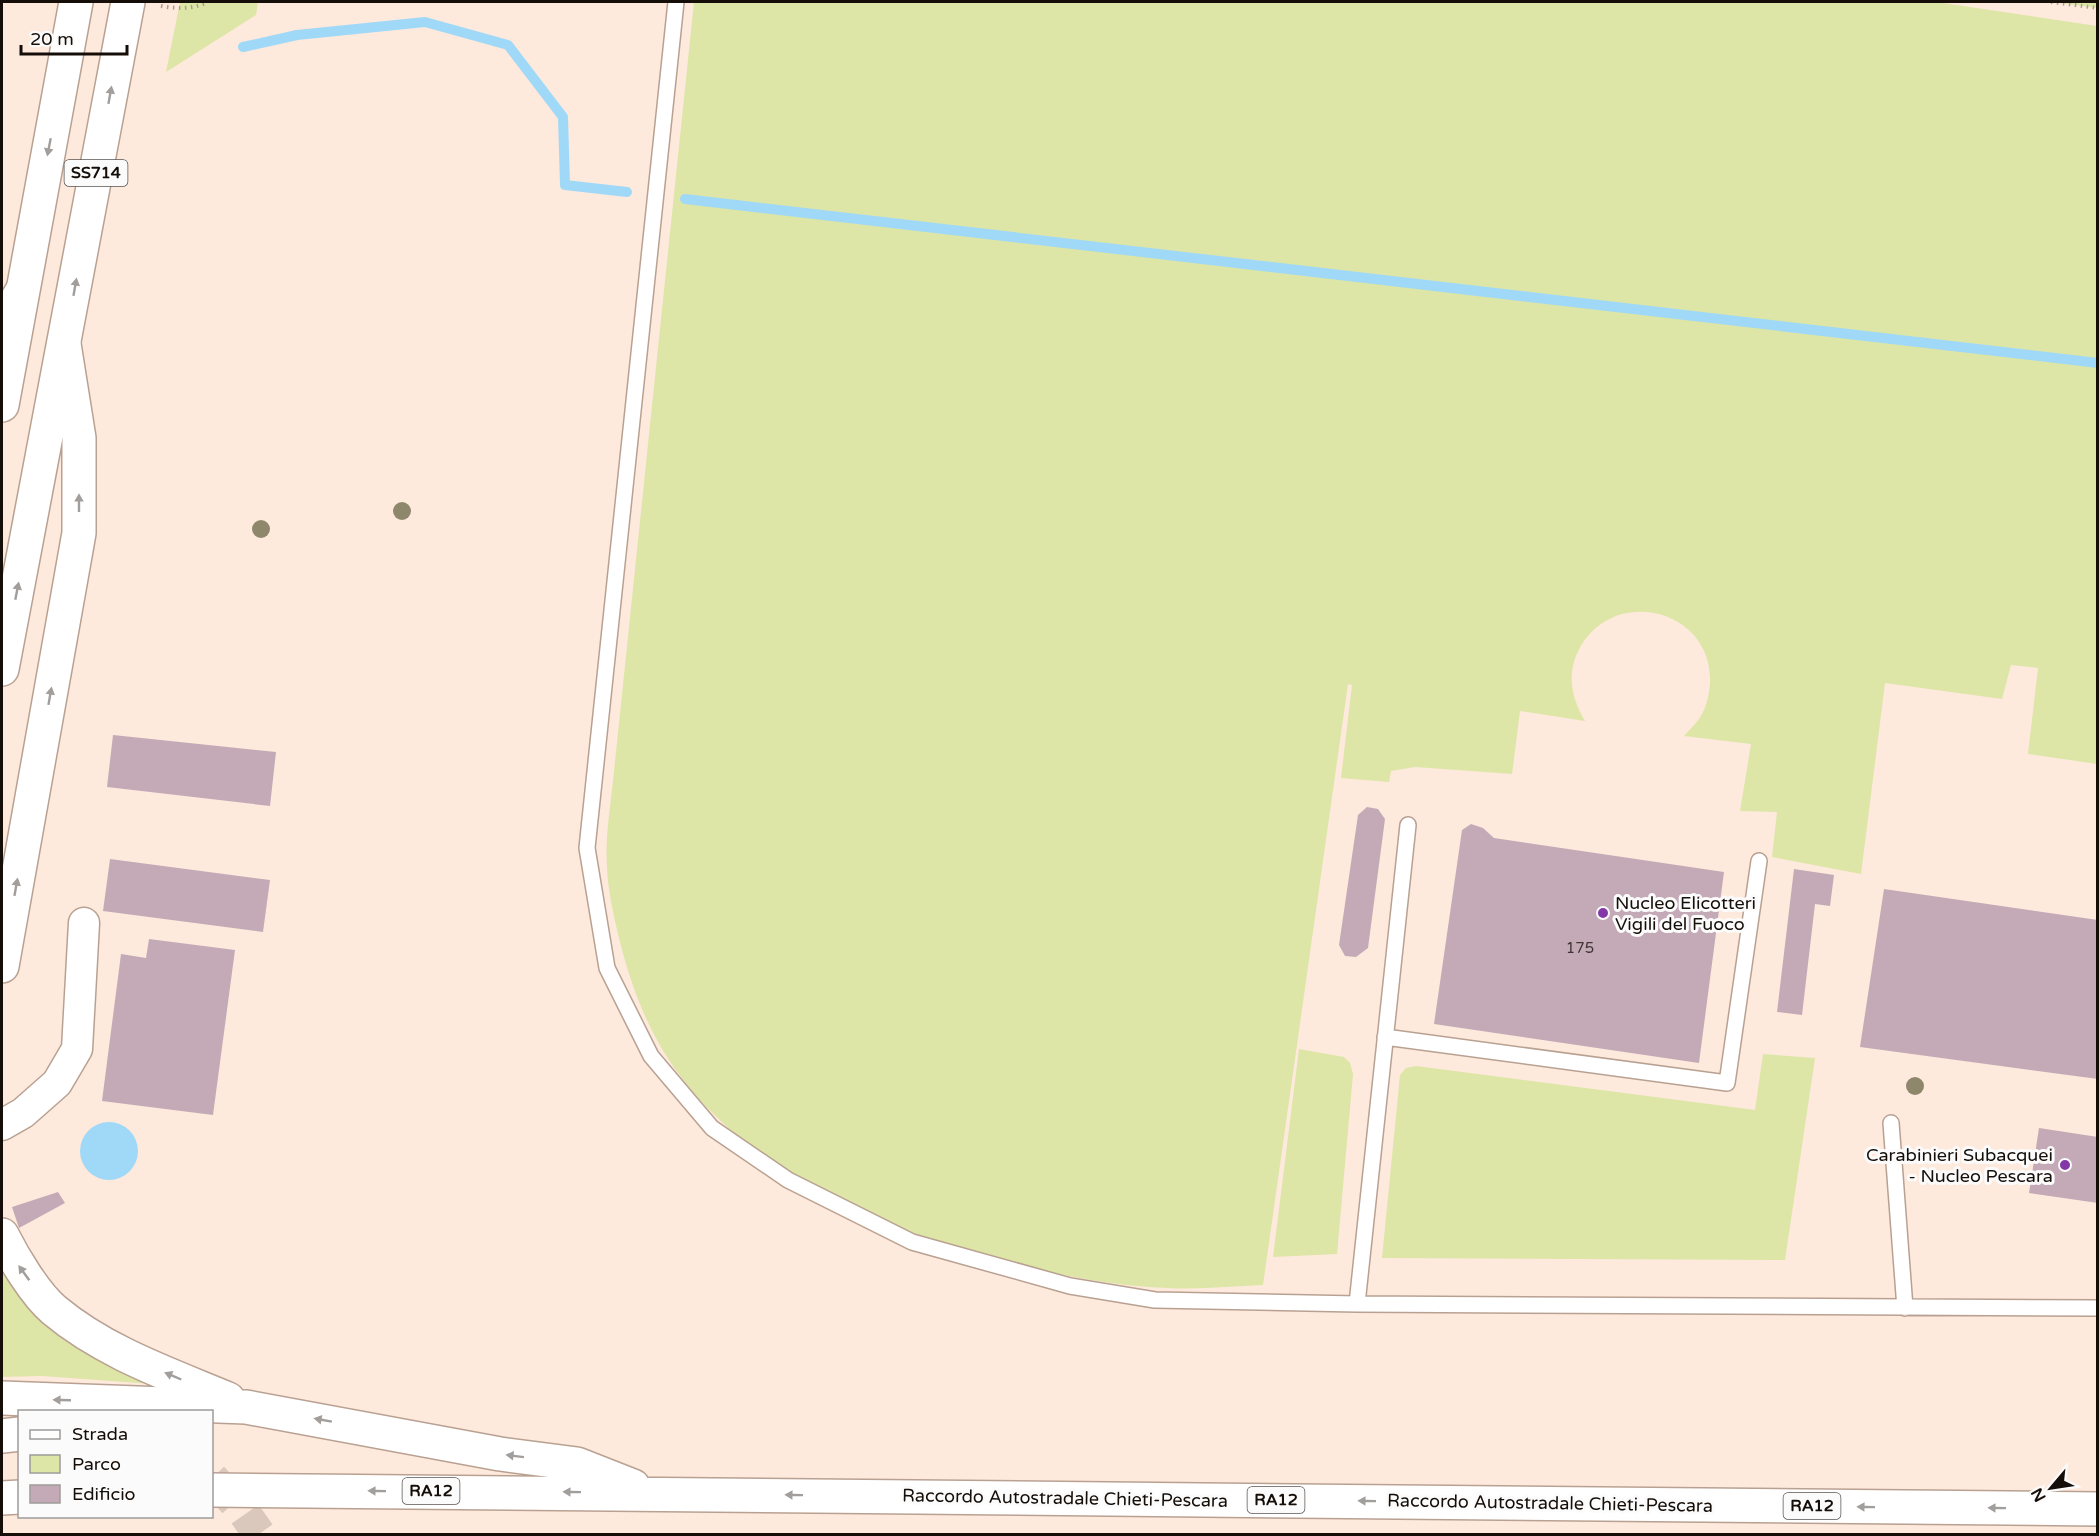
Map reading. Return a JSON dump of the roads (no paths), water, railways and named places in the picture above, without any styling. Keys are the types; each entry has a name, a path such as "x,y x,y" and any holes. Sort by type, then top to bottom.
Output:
{"highway":[{"name":"SS714","path":"2,405 76,2"},
{"name":"SS714","path":"2,669 64,344 142,3"},
{"path":"2,325 22,291"},
{"path":"2,966 79,533 79,438 64,344"},
{"path":"2,1235 24,1274 52,1309 105,1345 246,1407"},
{"path":"2,1398 246,1407 500,1454 577,1464 651,1493"},
{"path":"2,1436 18,1434"},
{"name":"Raccordo Autostradale Chieti-Pescara","path":"213,1490 2097,1509"},
{"path":"2,1498 18,1497"}],"street":[{"path":"2,1125 24,1113 57,1083 77,1049 84,923"}],"lane":[{"path":"676,2 587,848 607,968 651,1056 712,1128 788,1180 912,1242 1070,1286 1155,1299 1357,1304 2097,1308"},
{"path":"1357,1304 1408,825"},
{"path":"1385,1037 1727,1083 1759,861"},
{"path":"1890,1123 1905,1308"}],"water":[{"path":"109,1122 120,1124 133,1135 138,1151 136,1162 125,1175 109,1180 98,1178 85,1167 80,1151 82,1140 93,1127"}],"waterway":[{"path":"243,47 297,35 425,22 508,45 563,117 565,185 627,192"},
{"path":"685,199 2098,363"}],"tunnel":[{"path":"213,1479 243,1511 259,1534"}],"place":[{"name":"Nucleo Elicotteri Vigili del Fuoco","path":"1603,913"},
{"name":"Carabinieri Subacquei - Nucleo Pescara","path":"2065,1165"}]}
